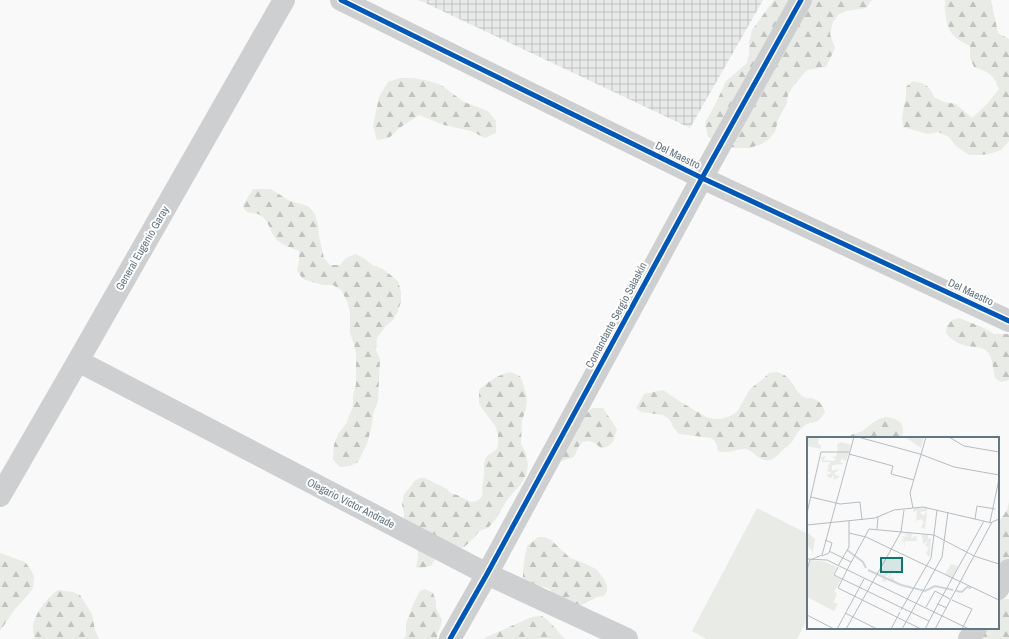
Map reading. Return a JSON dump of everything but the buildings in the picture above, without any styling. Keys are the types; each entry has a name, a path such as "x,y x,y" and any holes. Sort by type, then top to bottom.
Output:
{"street":[{"name":"General Eugenio Garay","path":"0,496 284,0"},
{"name":"Del Maestro","path":"341,0 702,178 1009,321"},
{"name":"Comandante Sergio Salaskín","path":"450,639 801,0"},
{"name":"Olegario Víctor Andrade","path":"78,361 487,574 627,639"},
{"path":"999,587 1009,570"},
{"path":"969,639 975,629"}],"shaded area":[{"path":"419,0 763,0 690,128"}],"green space":[{"path":"774,0 872,0 866,8 839,14 833,22 830,34 835,48 826,67 807,70 794,85 788,94 787,103 778,120 775,132 769,139 762,144 749,148 733,148 708,137 705,123 726,81 747,63 752,30"},
{"path":"945,0 991,0 998,33 1009,39 1009,141 1001,150 989,154 969,155 956,146 949,137 938,132 928,134 903,127 902,117 906,87 913,81 926,86 934,97 944,102 956,104 972,118 987,104 999,89 995,80 990,74 974,67 970,58 970,46 962,42 951,33 946,19"},
{"path":"400,78 413,78 441,85 464,102 488,111 496,121 496,133 485,138 471,131 444,125 419,115 398,129 389,138 377,140 373,126 379,97 388,82"},
{"path":"253,189 271,189 288,200 308,206 315,214 324,258 330,265 340,265 346,258 356,254 372,265 383,269 398,281 401,292 401,301 398,311 393,320 385,327 377,338 376,350 380,359 378,401 373,414 372,425 367,444 358,462 350,466 340,467 333,459 334,445 338,434 346,424 353,406 353,395 356,384 356,353 350,333 350,312 347,301 341,290 333,285 323,285 303,279 297,271 299,251 278,241 263,217 247,212 244,208 243,205"},
{"path":"959,318 982,327 994,334 1009,334 1009,380 1001,382 995,378 991,360 987,351 981,348 960,344 949,337 946,333 947,325 952,320"},
{"path":"510,372 520,376 527,397 526,409 522,420 521,444 526,453 528,465 526,475 488,528 479,531 464,547 455,551 437,555 431,566 420,568 416,567 418,558 417,540 404,520 402,504 404,494 414,481 420,478 425,478 447,489 450,493 471,502 481,498 483,494 484,463 486,457 497,449 498,436 496,427 479,404 479,390 493,379"},
{"path":"777,372 787,377 804,397 820,402 825,412 819,420 809,423 801,429 790,444 771,460 762,459 746,449 727,452 718,451 716,443 712,438 679,434 673,427 670,420 663,415 641,412 636,408 644,394 663,390 706,417 721,419 737,412 750,389 769,373"},
{"path":"592,408 603,408 617,429 613,442 607,447 601,448 594,443 585,441 579,446 574,457 562,461 561,454 586,414"},
{"path":"887,417 899,421 903,429 902,437 848,437 862,431"},
{"path":"1009,502 1009,586 999,582 999,522 1007,510"},
{"path":"757,508 807,533 807,620 797,639 706,639 692,631"},
{"path":"538,537 545,537 551,540 570,558 596,569 607,585 607,591 604,596 597,597 584,604 576,606 554,598 550,589 524,584 523,569 527,546"},
{"path":"0,553 25,562 34,577 33,588 15,609 0,631"},
{"path":"425,589 433,593 436,601 436,608 442,620 437,634 437,639 403,639 406,636 406,624 414,602 420,591"},
{"path":"58,590 73,592 80,595 92,614 95,630 99,639 34,639 33,626 36,616 46,601"},
{"path":"999,596 1004,599 1009,599 1009,639 975,639 976,629 999,629"},
{"path":"542,616 565,639 482,639 532,617"}],"cycle path":[{"path":"341,0 702,178 1009,321"},
{"path":"450,639 801,0"}]}
